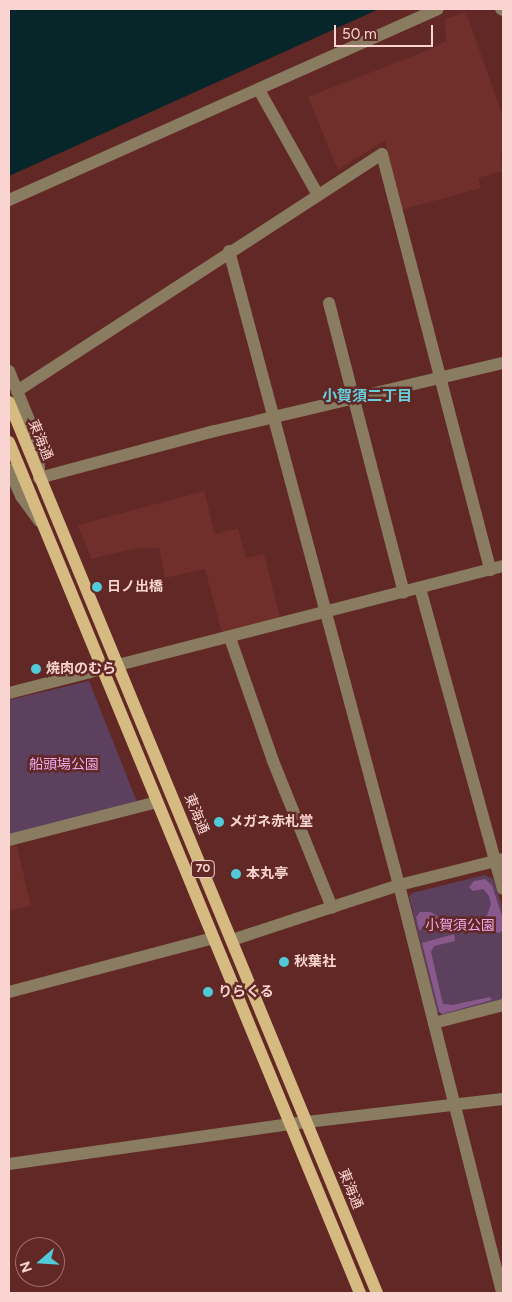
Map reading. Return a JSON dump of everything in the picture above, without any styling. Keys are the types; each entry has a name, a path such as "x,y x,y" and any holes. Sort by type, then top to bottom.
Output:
{"main road":[{"name":"東海通","path":"9,402 377,1293"},
{"name":"70","path":"9,442 360,1293"}],"street":[{"path":"9,200 437,9"},
{"path":"259,90 318,195"},
{"path":"17,391 229,251 382,154 490,570"},
{"path":"229,251 399,885 455,1105 499,1264 502,1293"},
{"path":"330,302 404,592"},
{"path":"9,371 38,442 39,478 354,397 503,363"},
{"path":"9,469 21,496 44,529"},
{"path":"9,694 120,667 503,566"},
{"path":"420,588 498,861 503,889"},
{"path":"230,638 273,761 332,908"},
{"path":"9,840 157,802"},
{"path":"232,940 399,885 498,861"},
{"path":"9,992 213,938"},
{"path":"434,1023 503,1005"},
{"path":"9,1164 290,1124 308,1124 503,1099"}],"shaded area":[{"path":"466,12 503,117 503,153 500,155 503,171 478,178 481,188 401,210 385,140 338,170 308,97 433,48 446,41 445,19"},
{"path":"204,491 215,534 238,528 246,558 264,554 280,618 222,633 205,569 165,578 159,548 137,548 91,559 78,525"},
{"path":"16,842 31,906 9,911 9,844"},
{"path":"485,879 492,885 503,919 503,931 498,933 494,931 494,919 486,918 491,904 489,896 483,889 473,891 469,887 474,881"},
{"path":"420,912 431,912 448,923 419,930 416,917"},
{"path":"454,934 455,941 434,946 431,952 443,1004 452,1005 490,997 492,1000 442,1014 439,1011 422,943"}],"green space":[{"name":"船頭場公園","path":"89,681 137,802 9,835 9,700"},
{"name":"小賀須公園","path":"485,875 493,879 503,909 503,1000 443,1015 437,1012 409,897 412,893"}],"water":[{"path":"9,9 379,9 9,176"}],"place":[{"name":"日ノ出橋","path":"97,587"},
{"name":"焼肉のむら","path":"36,669"},
{"name":"メガネ赤札堂","path":"219,822"},
{"name":"本丸亭","path":"236,874"},
{"name":"秋葉社","path":"284,962"},
{"name":"りらくる","path":"208,992"}],"district":[{"name":"小賀須二丁目","path":"367,397"}]}
